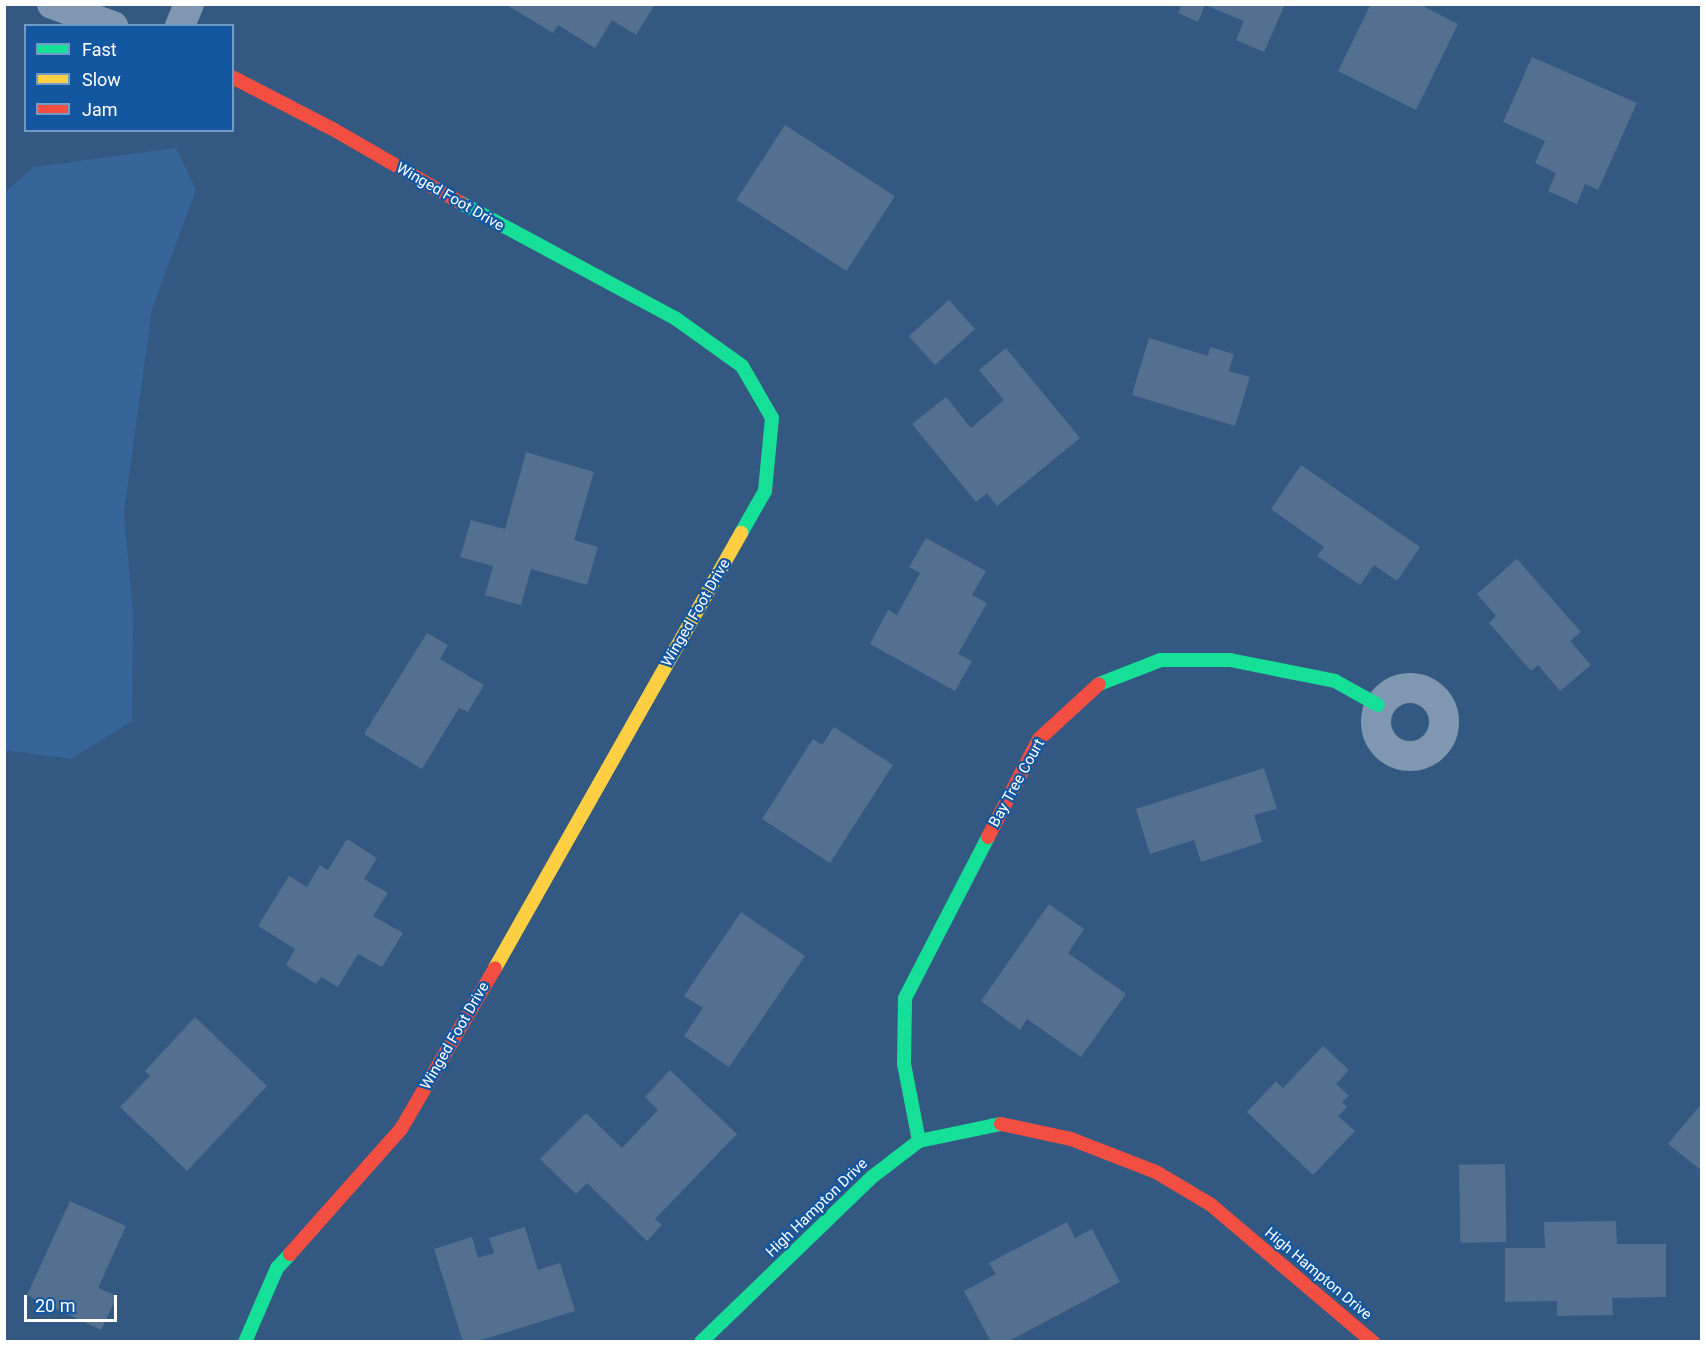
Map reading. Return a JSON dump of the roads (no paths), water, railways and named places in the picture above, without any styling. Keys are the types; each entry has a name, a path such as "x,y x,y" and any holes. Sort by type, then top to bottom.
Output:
{"street":[{"path":"52,4 107,24"},
{"path":"181,24 189,4"},
{"name":"Winged Foot Drive","path":"234,78 331,128 523,239 675,318 742,366 772,418 765,491 495,968 401,1130 277,1268 245,1341"},
{"name":"Bay Tree Court","path":"920,1141 904,1064 905,998 1039,739 1092,686 1161,660 1230,660 1335,681 1378,705"},
{"name":"High Hampton Drive","path":"701,1341 872,1177 920,1141 1001,1124 1071,1138 1156,1172 1210,1204 1373,1341"}],"water":[{"path":"176,148 196,190 152,309 124,513 133,614 132,721 71,759 5,750 5,192 34,167"}]}
